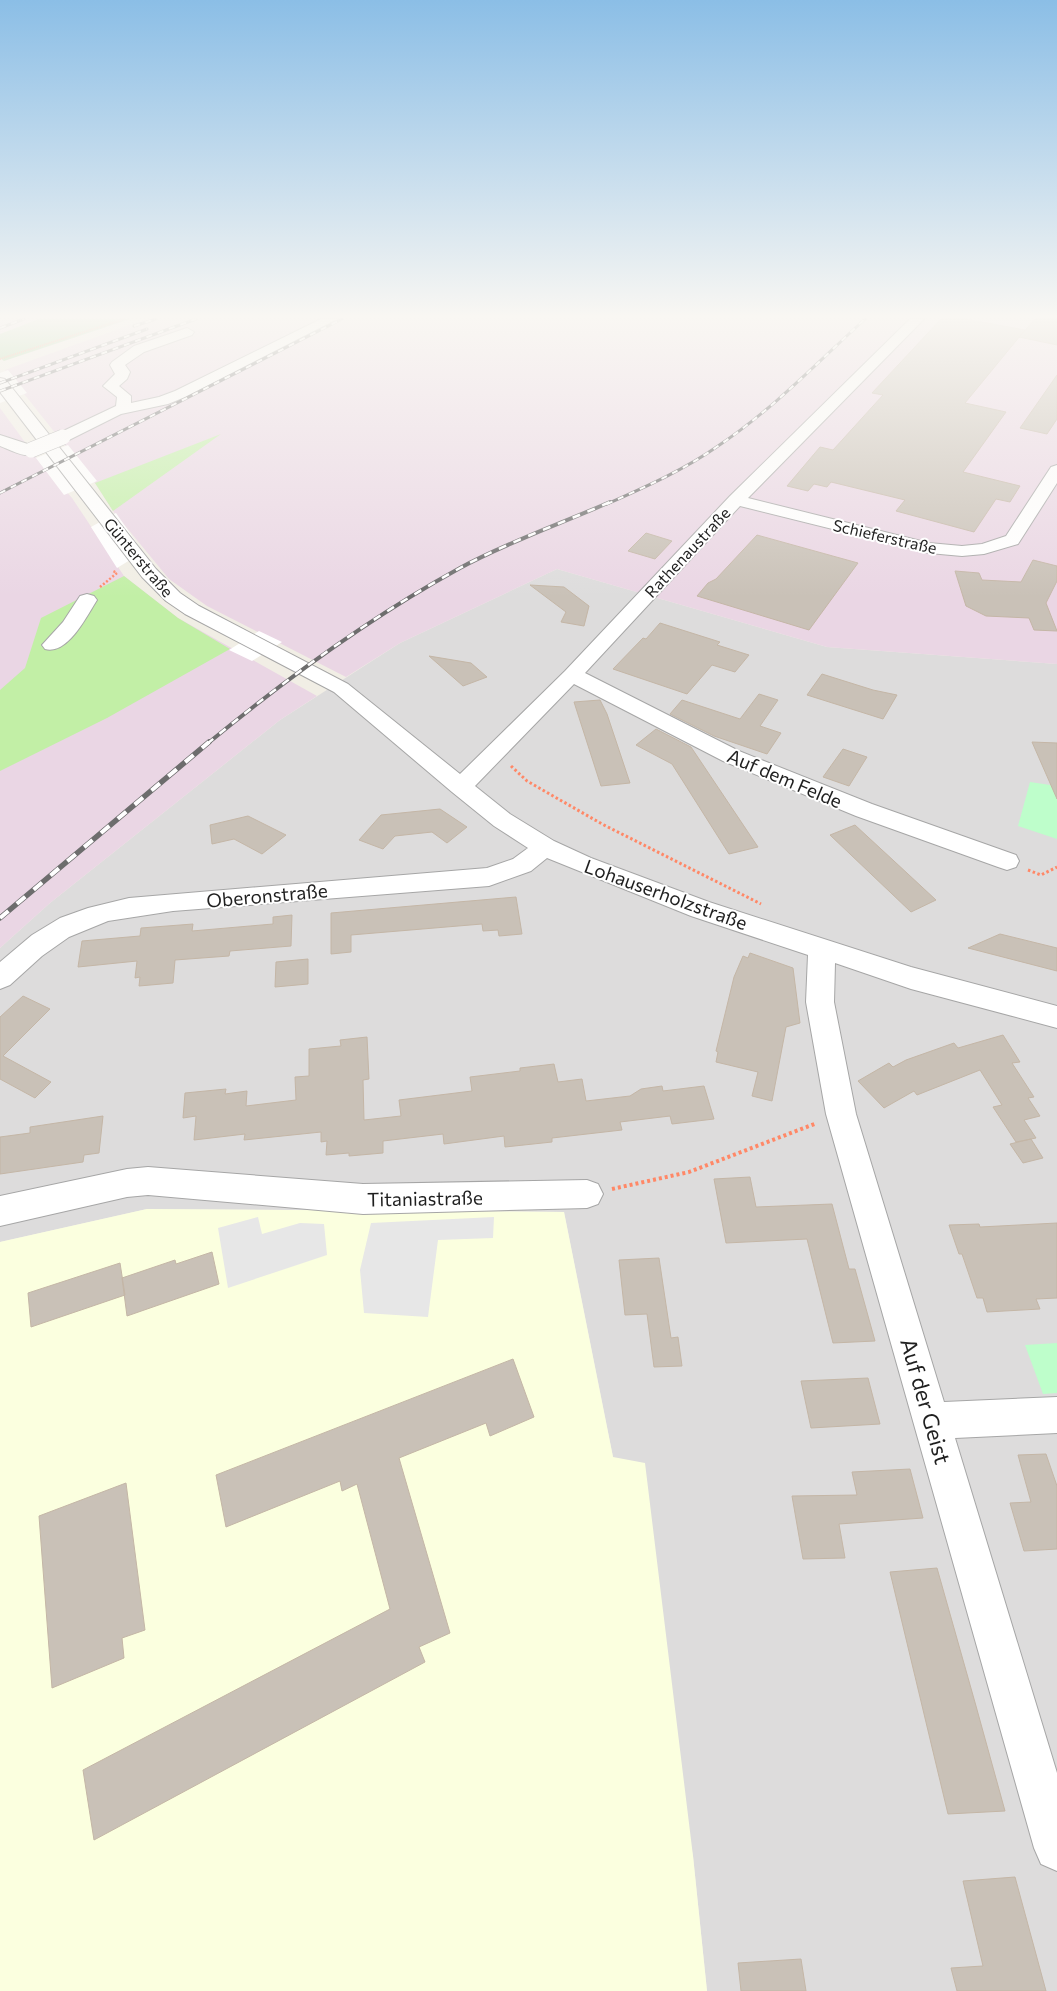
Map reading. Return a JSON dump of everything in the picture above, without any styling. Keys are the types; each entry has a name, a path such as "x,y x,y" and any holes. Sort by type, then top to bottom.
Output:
{"street":[{"name":"Günterstraße","path":"14,412 126,546 172,597 192,610 324,677"},
{"path":"0,440 27,451 63,437 115,412"},
{"name":"Rathenaustraße","path":"460,787 572,675 736,500 823,412"},
{"name":"Schieferstraße","path":"736,500 928,548 962,551 984,548 1012,540 1057,470"},
{"path":"52,646 70,626 87,600"},
{"name":"Auf dem Felde","path":"572,675 731,756 864,810 1007,861"},
{"name":"Lohauserholzstraße","path":"324,677 359,701 460,787 508,824 546,847 624,881 822,949 911,978 1057,1016"},
{"name":"Oberonstraße","path":"0,978 35,947 62,930 100,914 121,909 177,903 490,877 522,865 546,847"},
{"name":"Auf der Geist","path":"822,949 820,1002 841,1114 1057,1848"},
{"name":"Titaniastraße","path":"0,1211 120,1184 148,1181 363,1198 587,1194"},
{"path":"932,1421 1057,1415"}],"path":[{"path":"87,600 117,573 113,571"},
{"path":"508,761 527,781 602,824 772,910 792,939"},
{"path":"1007,861 1041,875 1057,867"},
{"path":"587,1194 689,1172 841,1114"}],"shaded area":[{"path":"0,412 3,412 38,460 72,498 124,576 178,618 317,696 280,720 50,903 0,948"},
{"path":"38,412 1057,412 1057,664 827,647 557,569 400,643 346,677 207,606 169,579 113,511 95,483"},
{"path":"557,569 827,647 1057,664 1057,1991 707,1991 693,1856 564,1212 147,1209 0,1242 0,948 50,903 280,720 400,643"},
{"path":"147,1209 564,1212 613,1457 645,1463 693,1856 707,1991 0,1991 0,1242"},
{"path":"258,1217 262,1234 300,1223 324,1224 327,1255 228,1288 218,1228"},
{"path":"494,1217 493,1238 438,1240 428,1317 364,1313 360,1270 371,1223"}],"green space":[{"path":"221,434 113,511 95,483"},
{"path":"124,576 178,618 230,649 107,718 0,771 0,690 25,668 41,618"},
{"path":"1030,782 1057,786 1057,839 1018,826"},
{"path":"1057,1343 1057,1393 1043,1394 1025,1345"}],"pier":[{"path":"68,445 97,481 64,495 36,458"},
{"path":"116,513 143,552 117,568 91,527"},
{"path":"259,631 282,642 252,661 229,650"}],"building":[{"path":"868,412 1006,412 963,472 1020,486 1010,502 996,499 974,532 896,511 905,500 831,482 827,487 814,484 808,491 787,486 820,447 833,450"},
{"path":"1031,412 1057,412 1057,419 1047,434 1020,428"},
{"path":"646,533 672,541 655,559 628,551"},
{"path":"757,535 858,563 809,630 697,596 708,583 716,579"},
{"path":"1033,560 1057,566 1057,581 1046,603 1057,631 1034,630 1029,618 986,616 966,606 955,571 979,573 982,580 1021,582"},
{"path":"530,585 564,587 589,606 584,626 561,622 566,612"},
{"path":"660,623 720,642 717,645 749,655 735,672 712,665 687,694 613,669 643,638 646,639"},
{"path":"429,656 471,663 487,677 463,686"},
{"path":"822,674 873,690 897,695 883,719 807,695"},
{"path":"759,694 778,700 760,726 781,733 767,754 714,736 670,714 682,700 740,719"},
{"path":"600,700 607,714 630,783 601,786 574,702"},
{"path":"656,729 691,747 758,847 729,854 672,764 636,745"},
{"path":"1032,742 1057,743 1057,799"},
{"path":"843,749 867,757 849,786 823,777"},
{"path":"440,809 467,827 447,843 432,832 395,836 383,849 359,840 381,815"},
{"path":"248,816 286,835 262,854 234,839 212,844 210,825"},
{"path":"855,825 936,900 911,912 830,835"},
{"path":"516,897 522,934 499,936 498,930 483,931 482,924 351,935 351,952 331,954 331,913"},
{"path":"292,915 291,946 230,951 229,956 175,960 173,983 139,986 140,977 135,978 137,961 78,967 82,941 140,936 141,928 193,924 192,931 273,924 273,917"},
{"path":"1000,934 1057,948 1057,971 968,948"},
{"path":"750,953 793,968 800,1023 786,1027 772,1101 752,1096 758,1072 716,1062 718,1052 716,1051 734,977 743,956 748,958"},
{"path":"308,959 308,984 275,987 276,962"},
{"path":"23,996 50,1009 3,1056 51,1082 35,1098 0,1079 0,1017"},
{"path":"1003,1035 1020,1062 1012,1063 1034,1097 1028,1098 1040,1116 1024,1120 1036,1138 1016,1142 993,1107 1002,1105 980,1070 917,1095 914,1091 884,1108 858,1081 889,1063 893,1067 906,1060 954,1043 958,1048"},
{"path":"367,1037 369,1079 363,1080 364,1120 401,1116 399,1100 472,1091 470,1077 520,1071 520,1068 554,1064 558,1082 582,1079 586,1101 630,1096 641,1089 662,1086 663,1091 704,1086 714,1119 672,1124 670,1116 620,1122 622,1130 552,1138 552,1142 505,1147 504,1136 444,1144 443,1134 383,1141 383,1153 349,1156 349,1153 326,1155 327,1141 321,1142 321,1132 244,1140 245,1134 194,1140 196,1116 183,1118 185,1093 226,1089 225,1094 247,1091 246,1106 296,1100 295,1077 309,1076 309,1049 341,1046 340,1040"},
{"path":"103,1116 99,1153 84,1155 83,1162 0,1174 0,1137 30,1133 30,1127"},
{"path":"1031,1139 1043,1158 1023,1163 1010,1144"},
{"path":"750,1177 756,1207 832,1204 849,1269 855,1269 875,1341 833,1343 807,1239 726,1243 714,1179"},
{"path":"1057,1223 1057,1298 1036,1299 1040,1309 987,1312 983,1298 977,1298 962,1254 959,1254 949,1225 979,1224 980,1227"},
{"path":"212,1252 219,1284 127,1316 122,1278 175,1260 176,1264"},
{"path":"659,1258 671,1338 678,1337 682,1366 654,1367 647,1314 625,1315 619,1260"},
{"path":"120,1263 125,1295 31,1327 28,1293"},
{"path":"513,1359 534,1417 490,1436 486,1423 399,1458 450,1633 419,1647 425,1662 94,1840 83,1770 390,1609 357,1484 342,1491 340,1481 226,1527 216,1475"},
{"path":"868,1378 880,1424 811,1428 801,1381"},
{"path":"1046,1454 1057,1486 1057,1549 1024,1551 1010,1503 1031,1502 1018,1455"},
{"path":"910,1469 923,1518 839,1524 845,1558 803,1559 792,1496 857,1495 852,1472"},
{"path":"126,1483 145,1630 122,1638 124,1658 52,1688 39,1516"},
{"path":"937,1568 1005,1811 948,1814 890,1572"},
{"path":"1015,1877 1046,1991 957,1991 951,1968 983,1966 963,1881"},
{"path":"801,1959 806,1991 741,1991 738,1963"}],"railway":[{"path":"0,493 159,412"},
{"path":"607,504 650,485 705,455 763,412"},
{"path":"207,744 298,672 361,628 426,587 497,550 610,502"},
{"path":"0,918 209,742"}]}
